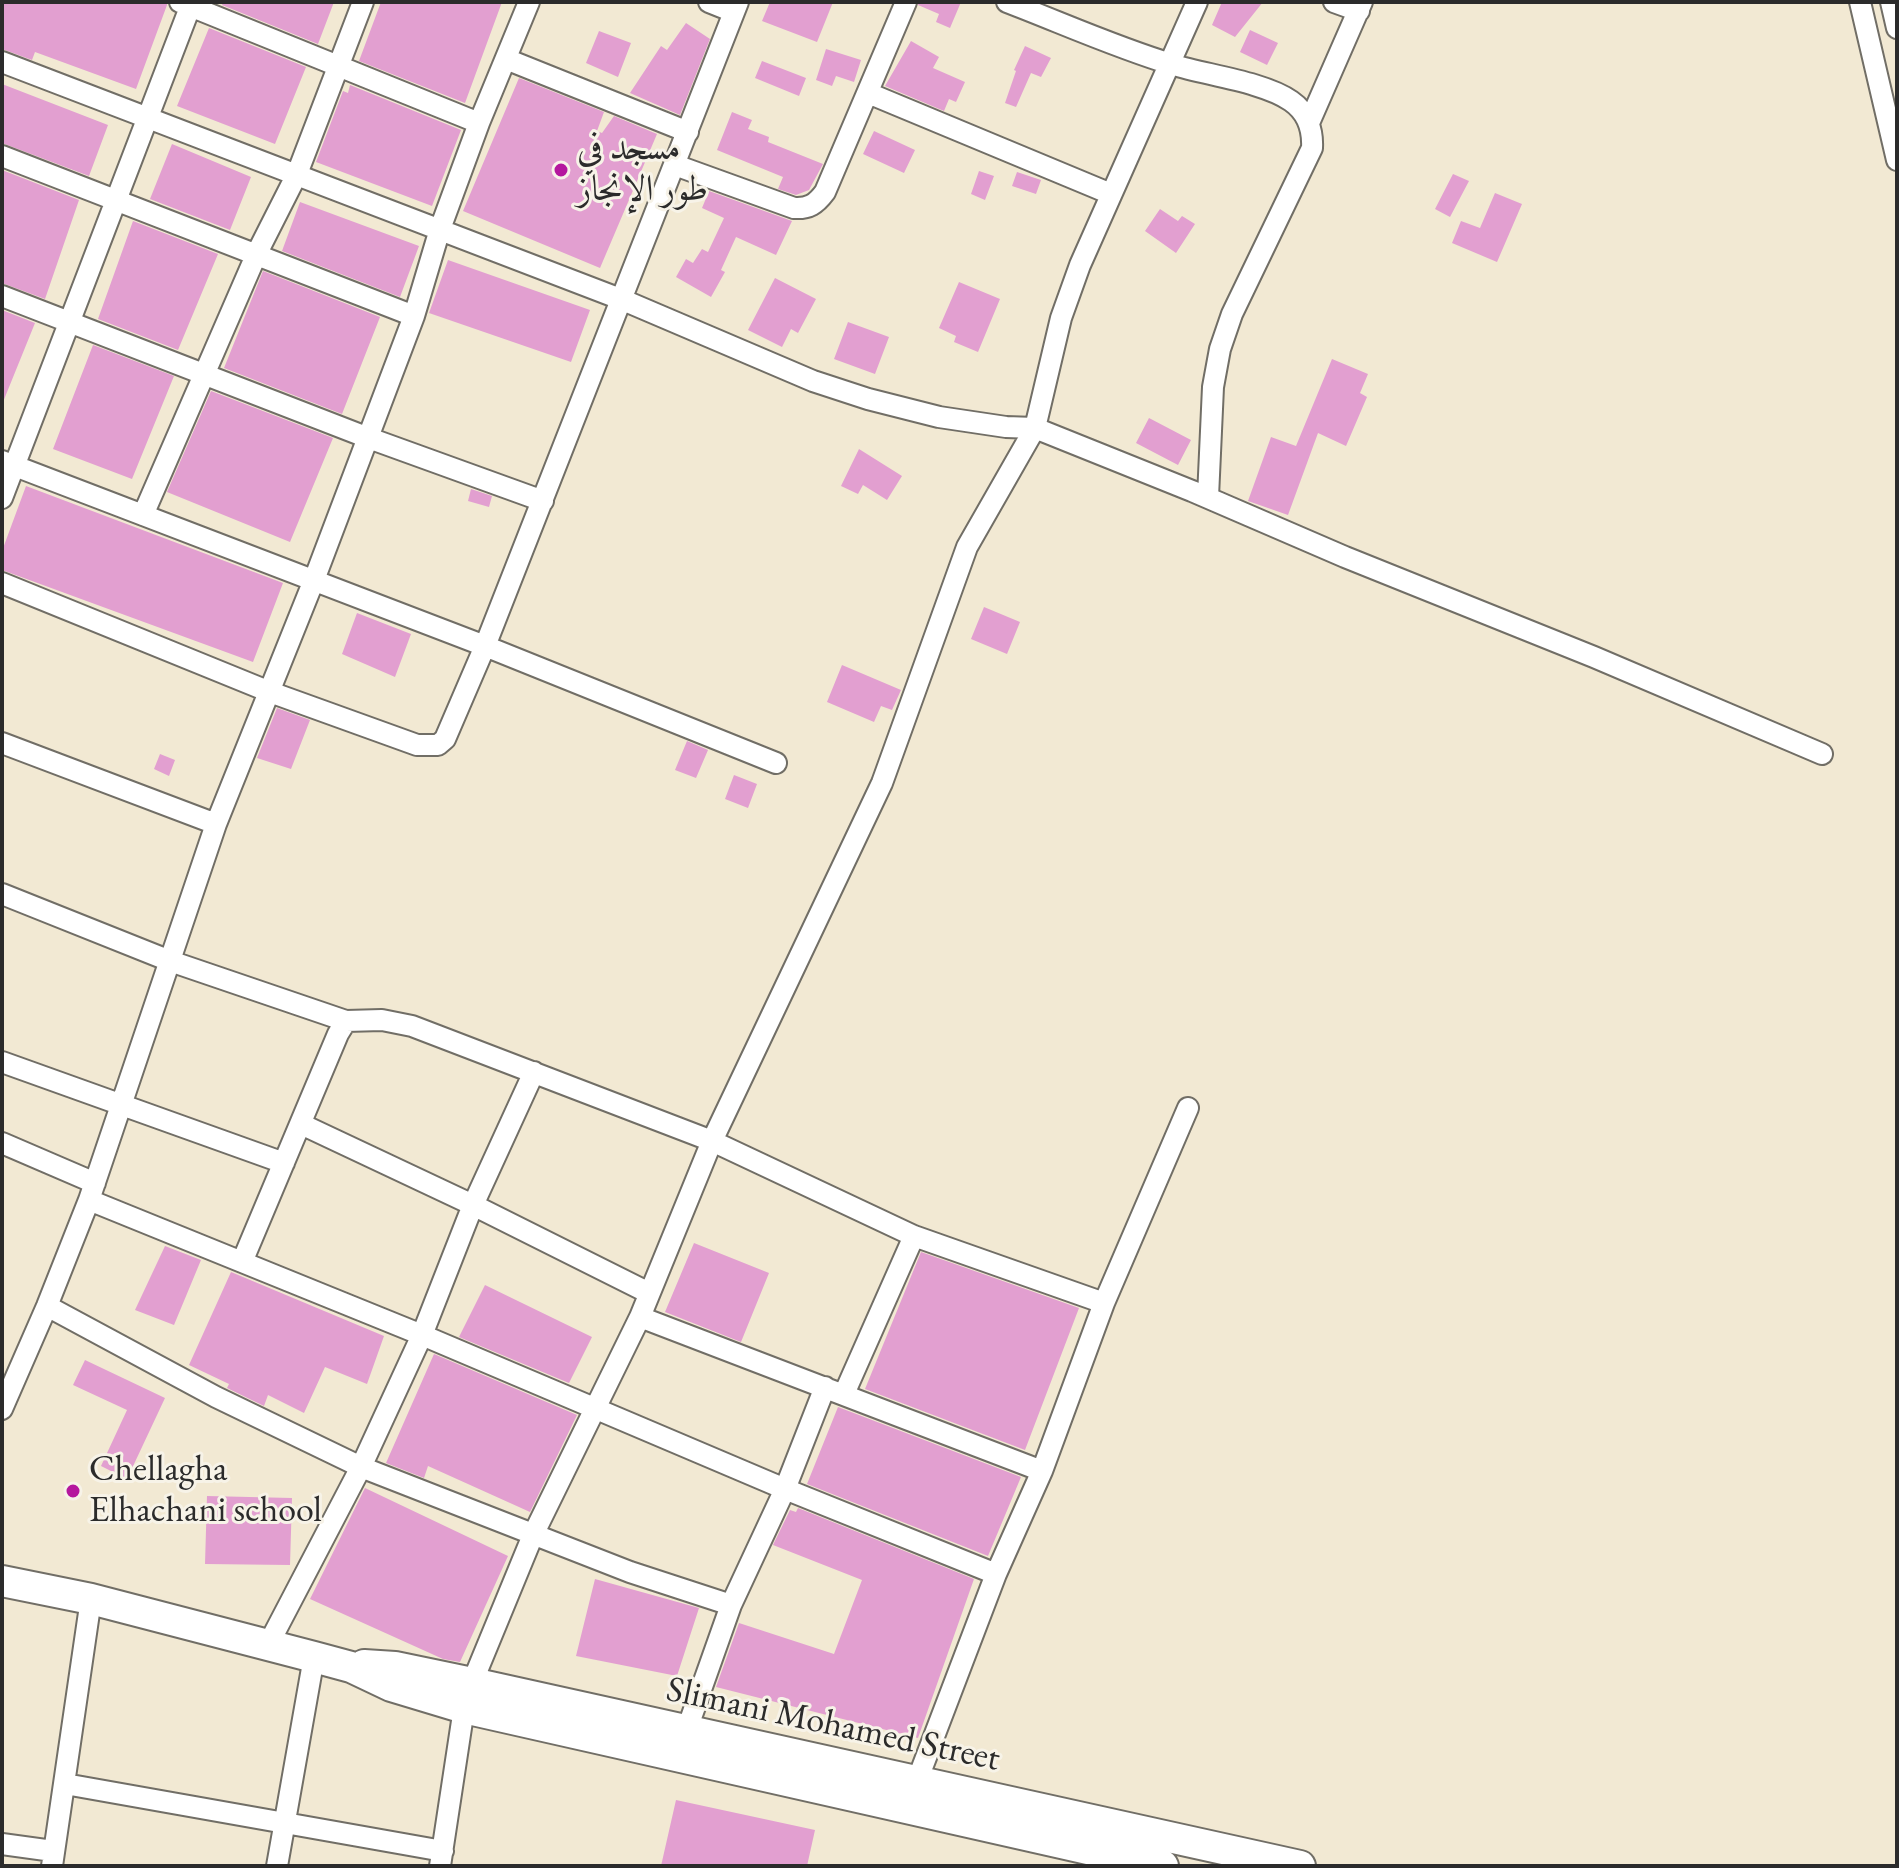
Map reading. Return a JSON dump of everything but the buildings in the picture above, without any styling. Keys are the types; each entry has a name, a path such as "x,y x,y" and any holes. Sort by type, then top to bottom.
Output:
{"street":[{"path":"143,515 257,253 297,174 363,2"},
{"path":"2,1409 92,1191 216,824 314,580 414,316 440,229 479,123 529,2"},
{"path":"2,583 270,692 417,745 438,745 445,739 485,646 736,7 709,2"},
{"path":"675,165 794,208 806,209 816,204 825,192 906,2"},
{"path":"1007,2 1050,10 1171,64 1276,93 1301,109 1309,123 1313,136 1312,148 1232,314 1220,349 1213,387 1208,497"},
{"path":"65,1784 285,1822 442,1858 468,1696 533,1535 640,1317 712,1141 882,783 967,547 1035,428 1061,318 1080,265 1197,2"},
{"path":"1309,123 1360,6 1334,2"},
{"path":"1860,2 1897,160"},
{"path":"1891,2 1897,28"},
{"path":"2,498 8,463 69,323 188,3 479,123"},
{"path":"506,59 688,132"},
{"path":"2,62 623,300 760,360 868,399 972,423 1035,428 1208,497 1345,557 1594,657 1822,754"},
{"path":"868,93 1111,194"},
{"path":"2,156 414,316"},
{"path":"2,296 366,437 543,501"},
{"path":"8,463 485,646 776,763"},
{"path":"2,743 216,824"},
{"path":"2,894 170,961 346,1021 382,1020 412,1026 712,1141 914,1236 1104,1303"},
{"path":"242,1262 346,1021"},
{"path":"2,1062 284,1163"},
{"path":"268,1645 361,1467 422,1335 473,1205 534,1072"},
{"path":"917,1781 996,1574 1042,1471 1104,1303 1188,1108"},
{"path":"301,1124 649,1293"},
{"path":"2,1143 92,1191 242,1262 996,1574"},
{"path":"686,1732 731,1605 834,1390 914,1236"},
{"path":"47,1306 216,1397 361,1467 630,1572 731,1605"},
{"path":"640,1317 1042,1471"},
{"name":"Slimani Mohamed Street","path":"2,1581 91,1599 351,1667 383,1665 468,1696 1163,1866"},
{"path":"2,1844 52,1858 91,1599"},
{"path":"277,1866 314,1657"},
{"name":"Slimani Mohamed Street","path":"468,1696 686,1732 1300,1866"}],"place":[{"name":"مسجد في طور الإنجاز","path":"561,170"},
{"name":"Chellagha Elhachani school","path":"73,1491"}]}
